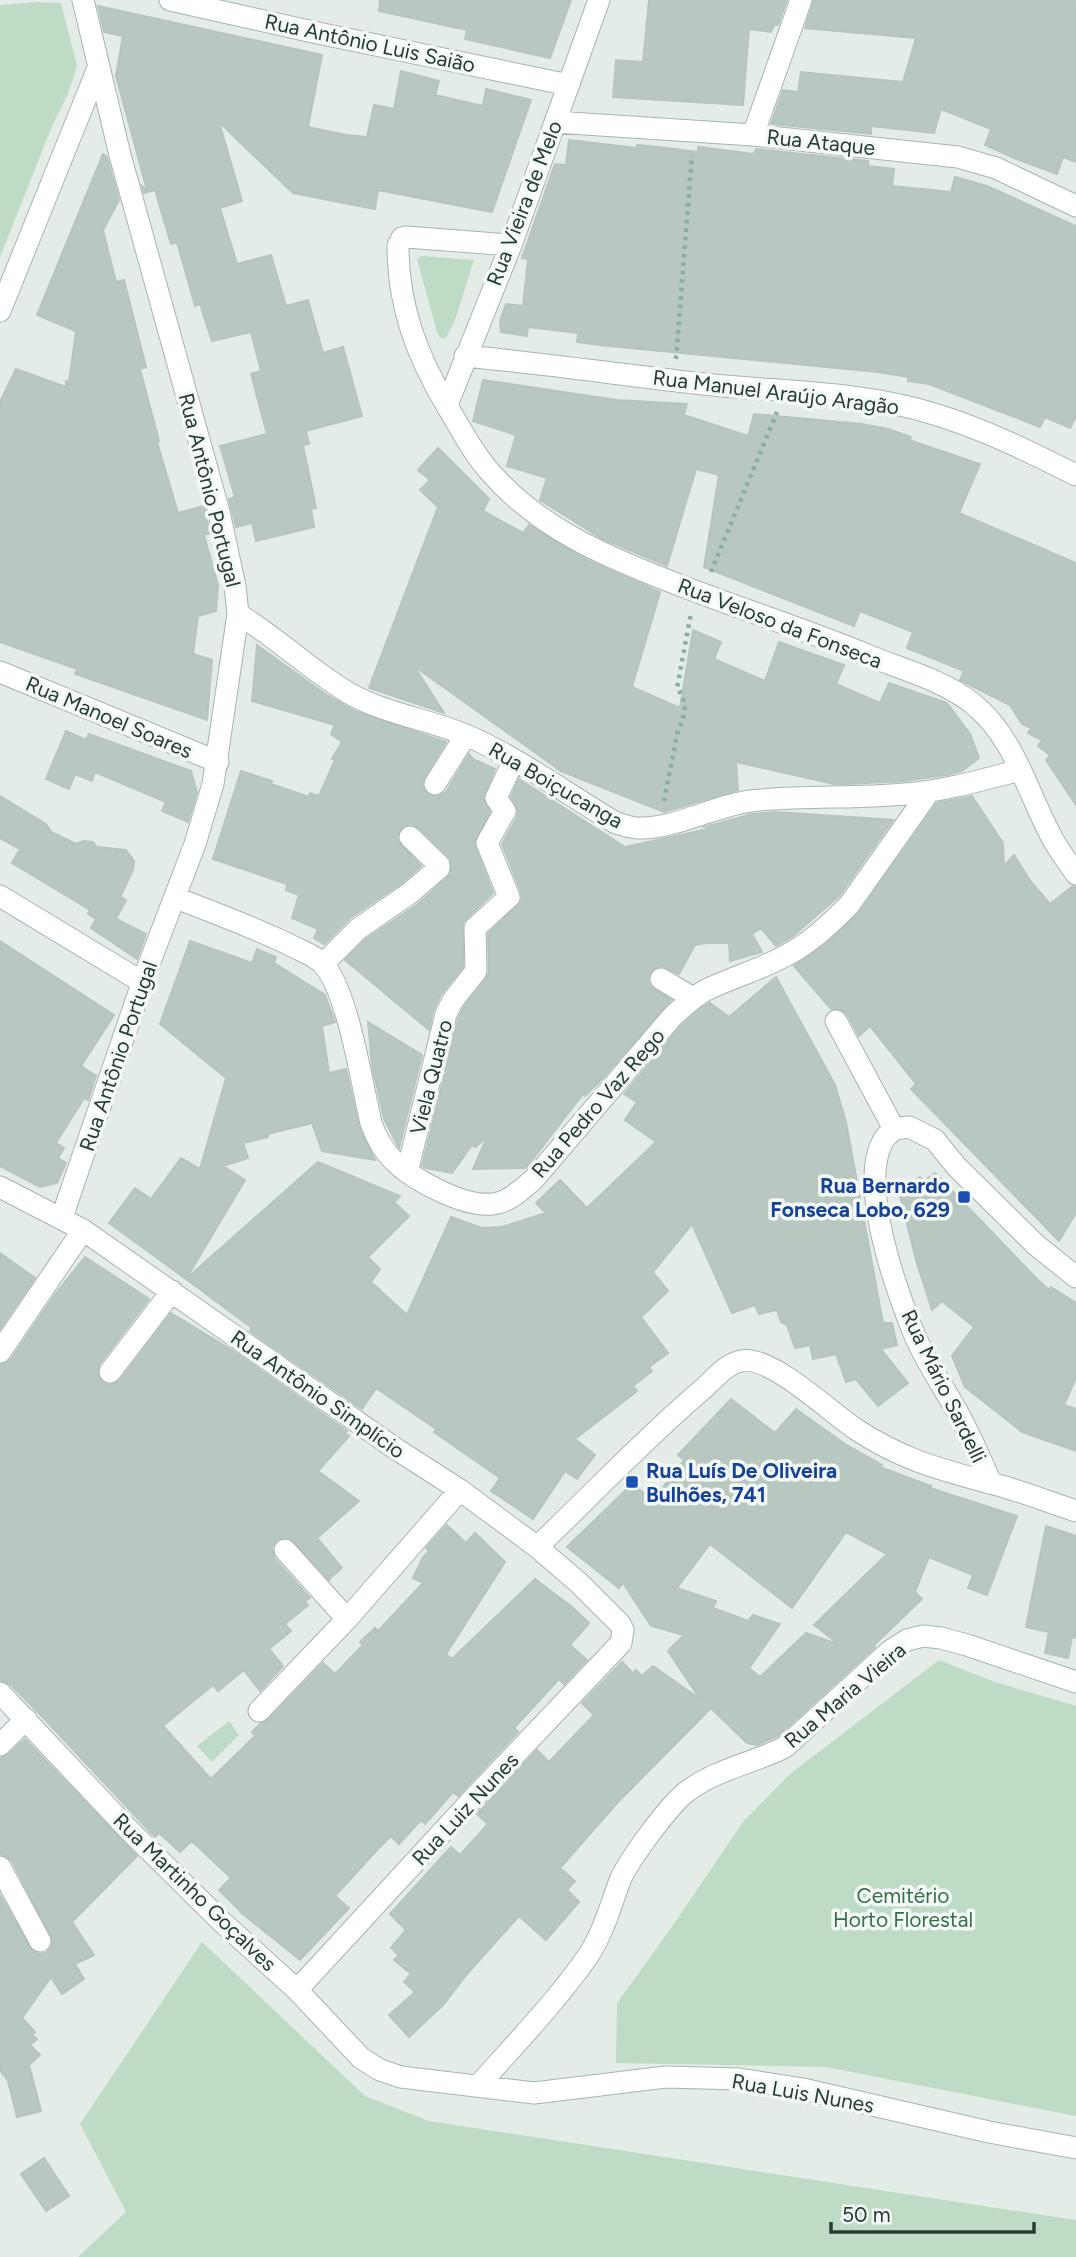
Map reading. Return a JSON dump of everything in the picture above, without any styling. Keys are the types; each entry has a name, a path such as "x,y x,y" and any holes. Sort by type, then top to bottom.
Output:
{"street":[{"name":"Rua Antônio Portugal","path":"62,1217 142,982 195,845 218,762 238,614 235,586 219,512 127,181 83,0"},
{"name":"Rua Antônio Luis Saião","path":"170,0 569,85"},
{"name":"Rua Vieira de Melo","path":"447,405 511,245 599,0"},
{"path":"753,135 801,0"},
{"path":"0,311 98,68"},
{"name":"Rua Ataque","path":"555,122 753,135 958,157 996,168 1076,206"},
{"name":"Rua Veloso da Fonseca","path":"511,245 406,237 399,242 398,252 404,305 424,365 465,438 489,472 550,526 597,552 699,593 844,645 952,691 971,702 1000,733 1051,836 1076,874"},
{"name":"Rua Manuel Araújo Aragão","path":"465,356 676,381 855,398 934,414 994,435 1076,473"},
{"name":"Rua Boiçucanga","path":"238,614 363,701 466,735 514,760 616,823 629,836 640,829 662,826 713,809 746,802 786,797 929,792 1020,770"},
{"name":"Rua Manoel Soares","path":"0,672 218,762"},
{"path":"435,783 466,735"},
{"name":"Viela Quatro","path":"407,1172 446,1014 453,1000 476,971 475,928 509,897 487,843 505,811 496,798 514,760"},
{"name":"Rua Pedro Vaz Rego","path":"323,964 333,979 341,1000 370,1123 378,1141 407,1172 455,1197 492,1204 509,1198 534,1179 672,1017 693,998 782,958 819,934 849,905 929,792"},
{"path":"176,898 253,928 314,957 323,964 358,929 428,878 439,865 410,837"},
{"path":"0,896 142,982"},
{"path":"661,979 693,998"},
{"path":"836,1021 894,1129 909,1127 935,1140 956,1166 1036,1245 1076,1277"},
{"name":"Rua Mário Sardelli","path":"894,1129 883,1139 874,1177 880,1224 916,1338 961,1418 991,1483"},
{"name":"Rua Antônio Simplício","path":"0,1187 83,1230 396,1449 460,1490 537,1547 620,1623"},
{"path":"0,1352 83,1230"},
{"path":"110,1372 172,1291"},
{"path":"537,1547 691,1399 738,1361 757,1360 769,1366 892,1452 921,1464 991,1483 1076,1511"},
{"path":"259,1711 347,1619 460,1490"},
{"path":"285,1550 347,1619"},
{"name":"Rua Luiz Nunes","path":"297,1990 621,1643 623,1630 620,1623"},
{"name":"Rua Maria Vieira","path":"478,2086 570,1980 589,1954 612,1907 619,1882 630,1860 683,1795 723,1771 765,1757 785,1746 890,1651 907,1640 923,1636 941,1638 1076,1682"},
{"name":"Rua Martinho Goçalves","path":"0,1693 131,1831 221,1921 297,1990 361,2058 380,2070 401,2077"},
{"path":"0,1745 26,1719"},
{"path":"0,1867 40,1941"},
{"name":"Rua Luis Nunes","path":"401,2077 534,2093 666,2077 739,2079 803,2089 989,2132 1076,2148"}],"path":[{"path":"676,381 692,131"},
{"path":"662,826 678,730 686,702 677,688 699,593 785,391"}],"green space":[{"path":"61,3 77,66 68,94 52,126 0,257 0,5"},
{"path":"422,256 474,260 455,320 446,338 440,338 437,332 417,259"},
{"name":"Cemitério Horto Florestal","path":"939,1660 992,1681 1076,1706 1076,2116 826,2067 616,2063 617,2003 743,1822 790,1774"},
{"path":"229,1721 239,1735 212,1762 197,1746"},
{"path":"202,1942 365,2096 429,2121 1076,2220 1076,2257 78,2257 126,2212 80,2124"}],"building":[{"path":"380,0 571,0 550,58 465,39 467,30 379,11"},
{"path":"649,0 787,0 778,25 774,25 771,32 749,29 743,105 613,97 616,60 643,62"},
{"path":"814,0 1076,0 1076,162 1063,157 1057,174 1019,160 985,145 991,129 941,109 934,133 871,126 871,134 771,124 783,90 798,92 801,72 903,82 916,38 805,28"},
{"path":"98,6 322,55 308,127 367,137 374,105 394,109 401,71 439,81 435,95 483,106 486,89 531,100 492,212 378,190 375,209 293,193 219,122 242,201 220,208 237,264 271,255 286,306 308,300 323,353 343,347 362,416 306,431 309,444 303,445 316,508 311,509 314,527 256,541 252,523 236,527 229,499 235,497 220,446 267,434 251,374 261,371 251,332 212,341 200,304 195,306 177,242 171,244 155,190 144,193 142,186 147,190 116,76 123,36 104,32"},
{"path":"569,140 698,152 698,147 754,154 756,149 868,161 868,166 894,169 892,186 951,192 955,177 987,186 1076,226 1076,416 1070,428 1045,417 1040,427 929,384 908,381 908,377 599,345 577,342 578,333 528,327 527,336 501,332 500,321 506,304 523,306 528,259 522,258 555,164 566,165"},
{"path":"103,154 107,157 119,200 103,230 116,282 124,280 146,367 140,369 159,441 157,442 178,513 204,506 210,533 204,535 218,585 216,611 198,616 193,654 212,660 207,720 75,674 77,669 0,642 0,402 16,369 66,387 66,381 69,382 76,331 37,315"},
{"path":"483,380 617,400 687,404 684,415 748,436 754,414 862,424 888,429 911,437 909,440 980,464 959,513 1076,563 1076,805 1046,760 1050,755 1038,746 1042,740 1028,733 1031,728 1022,724 1010,705 960,680 964,671 907,648 913,632 860,611 854,626 704,567 719,475 696,469 667,566 601,538 540,500 547,478 507,466 516,435 473,421"},
{"path":"438,448 489,499 483,511 523,533 529,525 589,561 660,592 632,687 680,708 693,630 721,642 714,659 765,681 779,642 844,665 836,684 880,703 889,683 947,703 970,734 979,758 962,771 946,775 904,781 847,784 834,784 736,762 738,790 664,812 561,771 414,666 444,713 369,688 438,507 420,490 430,480 418,470"},
{"path":"257,645 325,694 355,711 446,742 424,778 423,789 429,795 440,796 446,792 469,754 473,759 495,769 483,798 490,812 474,843 493,893 463,922 463,967 441,994 433,1011 429,1030 345,960 366,939 418,904 451,874 451,859 419,828 412,824 406,825 398,833 397,840 421,866 402,883 350,918 324,944 314,938 318,929 292,918 299,895 286,890 287,884 213,859 241,771 309,797 310,793 319,796 335,760 332,759 342,742 331,734 335,725 252,701"},
{"path":"66,731 86,740 89,734 191,771 197,792 188,822 162,811 166,802 95,772 92,781 75,774 69,789 46,779"},
{"path":"519,779 625,847 708,829 704,827 752,814 775,812 893,820 839,896 793,936 776,946 761,928 752,934 762,952 730,961 729,943 706,943 695,945 679,974 662,966 654,968 648,978 649,985 671,1000 602,1079 585,1096 583,1094 526,1168 473,1169 488,1135 476,1147 472,1145 452,1173 426,1168 422,1166 458,1019 489,972 488,934 522,901 502,844 517,817 518,810 511,797"},
{"path":"0,796 46,824 51,832 76,844 83,841 93,842 97,847 126,850 134,861 133,870 120,897 126,900 116,919 146,934 137,959 91,928 96,919 88,914 90,910 12,863 20,849 0,838"},
{"path":"972,796 1003,843 1004,866 1014,855 1031,882 1050,904 1073,886 1076,887 1076,1213 1059,1241 911,1089 916,1084 870,1026 859,1036 847,1014 842,1010 831,1009 794,966 826,944 858,914 937,803"},
{"path":"0,941 114,1015 81,1066 96,1076 88,1100 84,1098 56,1143 64,1148 58,1158 66,1163 57,1183 40,1187 0,1166"},
{"path":"190,941 252,963 257,949 276,957 274,963 325,995 335,1022 322,1026 329,1073 346,1069 359,1127 375,1160 322,1151 312,1123 243,1143 248,1158 223,1166 245,1180 186,1279 109,1223 135,1188 151,1199 181,1158 200,1169 226,1078 160,1024"},
{"path":"776,977 835,1085 846,1122 883,1323 892,1323 897,1345 881,1349 908,1383 878,1406 856,1379 846,1382 836,1354 813,1359 810,1345 795,1348 787,1325 781,1322 777,1310 759,1314 755,1305 732,1313 692,1224 653,1272 668,1291 641,1317 668,1353 649,1367 652,1371 633,1386 637,1391 575,1439 595,1455 577,1479 565,1471 533,1519 491,1491 500,1478 434,1432 436,1429 376,1388 362,1409 250,1331 252,1328 186,1279 318,1162 400,1196 394,1202 409,1216 368,1257 380,1269 371,1282 407,1315 451,1217 482,1228 502,1227 546,1213 536,1203 560,1180 587,1208 656,1142 625,1120 637,1102 624,1094 681,1026 700,1009 710,1003 729,1017"},
{"path":"368,1022 422,1055 399,1148 384,1119 372,1065"},
{"path":"935,1173 1049,1290 1051,1287 1076,1303 1076,1378 1064,1405 1076,1409 1076,1451 1022,1432 965,1387 952,1356 974,1327 942,1301 932,1310 899,1192 920,1177 924,1181"},
{"path":"0,1253 35,1278 0,1329"},
{"path":"85,1257 149,1299 99,1365 98,1376 103,1383 109,1385 120,1380 171,1313 235,1352 347,1431 345,1434 349,1436 318,1471 359,1501 317,1538 342,1568 330,1581 290,1538 277,1540 272,1547 275,1559 310,1598 305,1601 308,1605 285,1624 291,1631 269,1649 283,1666 260,1691 244,1670 218,1691 213,1685 163,1726 211,1779 255,1736 252,1732 268,1720 323,1663 335,1674 363,1645 360,1642 375,1628 378,1631 423,1583 413,1578 423,1557 429,1551 426,1548 447,1525 466,1543 475,1533 505,1562 446,1654 452,1659 535,1579 589,1623 570,1645 587,1660 564,1684 559,1679 514,1728 518,1732 458,1796 453,1792 425,1824 421,1820 399,1844 391,1836 376,1851 335,1896 349,1908 300,1960 244,1915 219,1890 231,1878 192,1841 180,1852 159,1833 155,1837 36,1710 10,1684 0,1680 0,1365 11,1359 56,1293"},
{"path":"731,1399 775,1433 796,1409 845,1444 882,1465 880,1467 931,1486 930,1488 1017,1516 987,1595 968,1588 973,1575 929,1557 915,1592 922,1599 874,1645 875,1647 778,1736 757,1745 747,1743 711,1708 618,1802 560,1868 575,1881 567,1890 579,1902 546,1940 519,1916 443,2005 409,2037 389,2015 415,1992 404,1982 411,1974 394,1960 399,1955 391,1948 406,1930 390,1914 451,1847 460,1855 488,1824 477,1814 537,1750 549,1762 594,1715 582,1703 622,1662 633,1673 636,1670 642,1676 653,1666 700,1699 668,1651 684,1635 651,1626 623,1583 619,1588 567,1547 632,1484 653,1500 684,1460 678,1455","holes":["846,1532 887,1554 814,1625 840,1645 806,1633 760,1677 749,1668 780,1624 753,1615 748,1621 713,1608 716,1601 677,1588 710,1544 792,1608"]},
{"path":"1046,1526 1076,1536 1076,1638 1072,1637 1068,1658 1045,1653 1049,1632 1026,1627"},
{"path":"25,1739 137,1856 72,1922 94,1955 75,1964 84,1979 62,1994 51,1977 22,2018 35,2032 32,2035 37,2039 30,2045 40,2055 29,2065 41,2111 17,2117 8,2081 0,2070 0,1895 33,1952 46,1953 53,1941 12,1861 0,1854 0,1758 9,1754"},
{"path":"44,2158 69,2196 46,2211 21,2174"}],"place":[{"name":"Rua Bernardo Fonseca Lobo, 629","path":"964,1197"},
{"name":"Rua Luís De Oliveira Bulhões, 741","path":"632,1482"}]}
